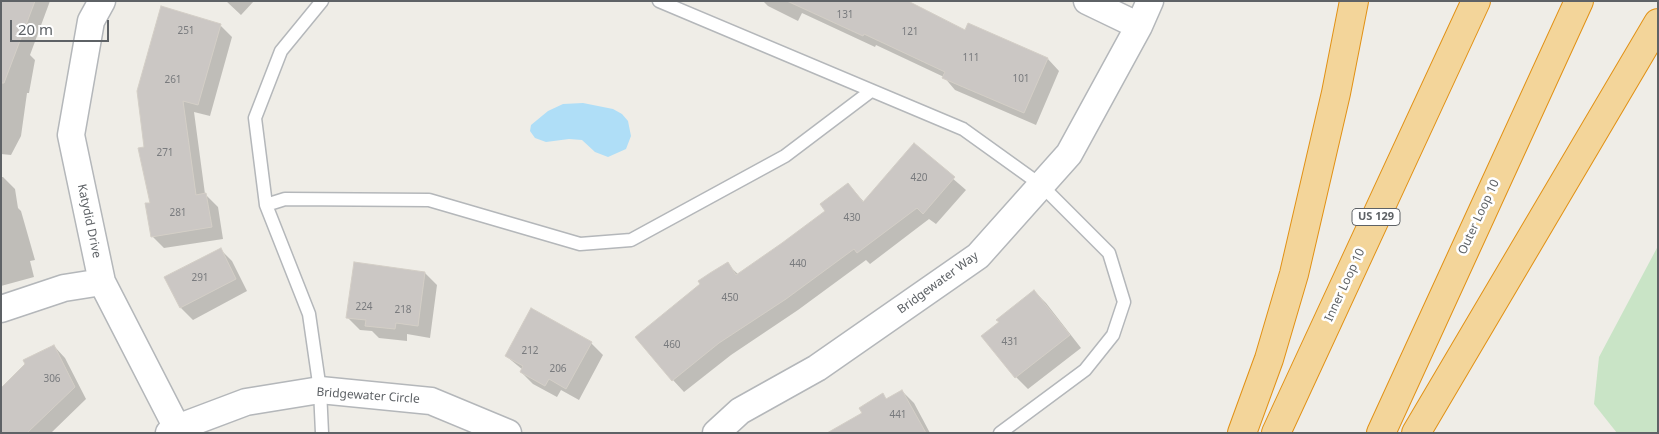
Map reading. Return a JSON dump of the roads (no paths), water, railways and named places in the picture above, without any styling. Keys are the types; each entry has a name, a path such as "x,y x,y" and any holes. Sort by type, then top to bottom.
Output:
{"highway":[{"path":"1242,433 1268,359 1294,274 1336,93 1354,1"},
{"name":"Inner Loop 10","path":"1276,433 1476,1"},
{"name":"Outer Loop 10","path":"1381,433 1579,1"},
{"path":"1416,433 1658,23"}],"street":[{"name":"Katydid Drive","path":"102,1 91,21 71,135 102,282 173,430"},
{"path":"1087,1 1139,26"},
{"name":"Bridgewater Way","path":"716,433 740,411 817,368 978,256 1069,154 1139,26 1150,1"},
{"path":"1,309 64,288 102,282"},
{"name":"Bridgewater Circle","path":"173,430 246,402 320,390 431,401 508,433"}],"lane":[{"path":"322,1 281,51 256,118 266,205 309,314 320,390 322,433"},
{"path":"659,1 963,130 1041,185 1109,253 1124,302 1113,335 1085,370 1000,433"},
{"path":"266,205 285,199 430,200 580,244 631,240 785,156 871,90"}],"water":[{"path":"583,103 613,109 622,114 628,121 631,136 626,149 608,157 595,152 582,140 569,139 546,142 535,138 530,131 531,125 548,111 563,104"}]}
